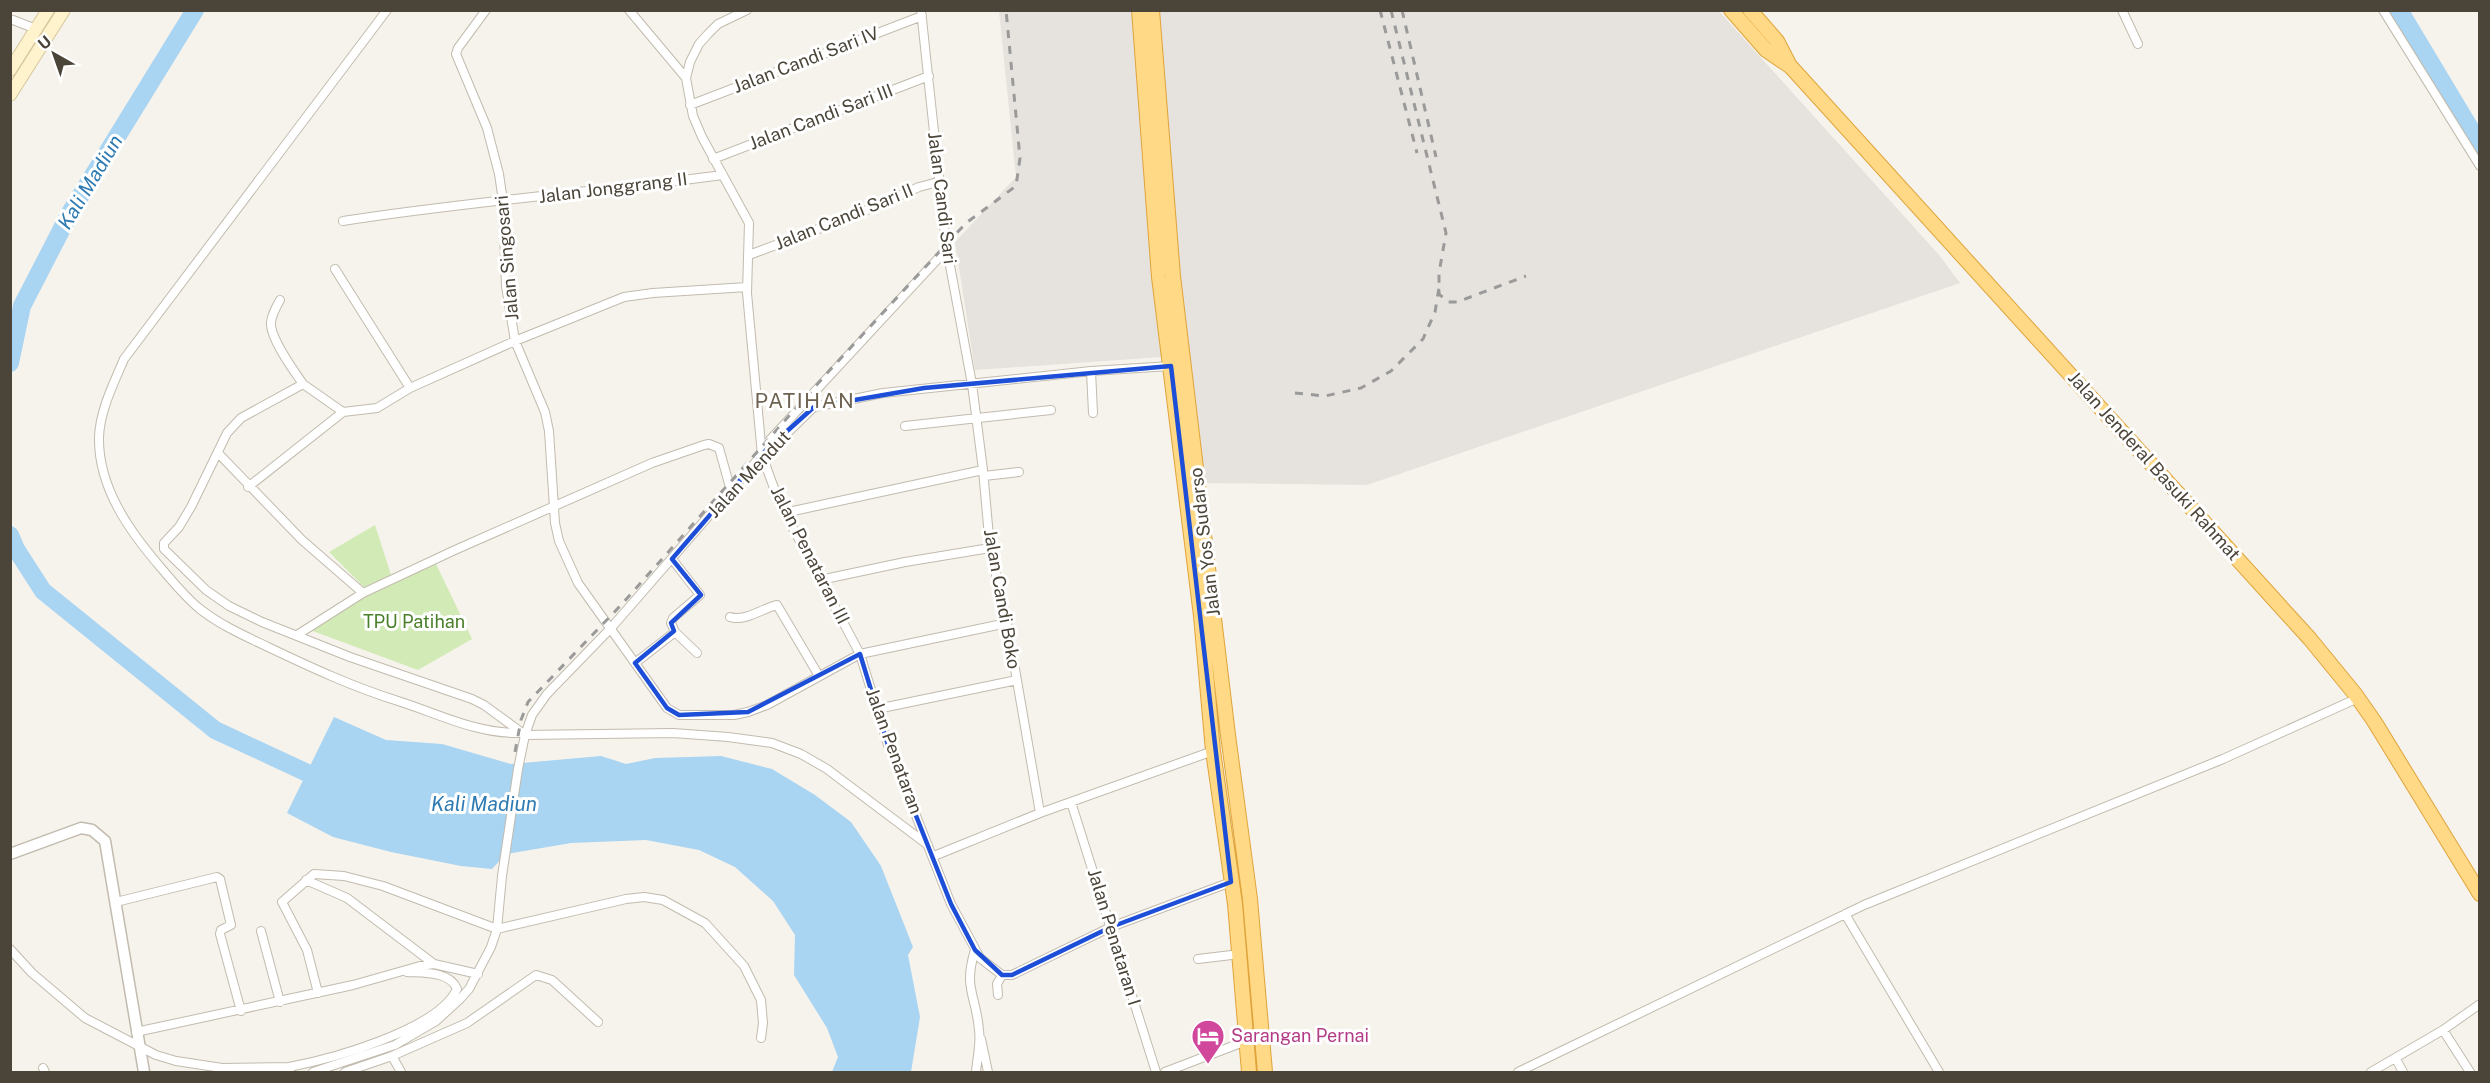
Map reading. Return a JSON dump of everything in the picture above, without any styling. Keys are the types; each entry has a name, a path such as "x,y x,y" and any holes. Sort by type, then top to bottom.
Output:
{"highway":[{"name":"Jalan Yos Sudarso","path":"1139,10 1159,278 1250,899 1264,1072"},
{"name":"Jalan Yos Sudarso","path":"1152,10 1173,276 1207,615 1213,751 1240,954 1249,1072"},
{"name":"Jalan Jenderal Basuki Rahmat","path":"1731,10 1766,50 1791,68 2299,627 2358,698 2480,894"},
{"name":"Jalan Jenderal Basuki Rahmat","path":"1750,10 1777,41 1791,68"}],"main road":[{"path":"10,70 48,10"},
{"path":"10,95 64,10"}],"street":[{"path":"387,10 124,359 105,407 99,436 102,464 115,504 133,536 181,592 215,619 327,675 467,727 523,734 566,736 673,733 728,737 772,744 801,754 822,765 929,845"},
{"name":"Jalan Singosari","path":"486,10 456,54 494,148 503,201 506,286 515,341 547,421 555,524 563,554 578,583 611,628"},
{"path":"629,10 686,78"},
{"path":"2122,10 2138,44"},
{"path":"2383,10 2480,166"},
{"path":"686,78 690,62 699,44 718,24 744,11"},
{"name":"Jalan Candi Sari","path":"922,13 938,182 947,249 972,384"},
{"name":"Jalan Candi Sari IV","path":"690,105 922,13"},
{"path":"11,18 36,29"},
{"name":"Jalan Candi Sari III","path":"713,159 929,76"},
{"name":"Jalan Penataran III","path":"686,78 693,116 713,159 748,219 747,287 765,452 784,513 860,654"},
{"name":"Jalan Jonggrang II","path":"343,221 428,207 503,201 723,175"},
{"name":"Jalan Candi Sari II","path":"749,255 858,214 919,187 938,182"},
{"path":"792,422 809,397 947,249"},
{"path":"335,269 410,388"},
{"path":"248,487 343,412 377,408 410,388 515,341 631,295 747,287"},
{"path":"280,300 272,320 272,328 292,368 303,384 343,412"},
{"path":"809,397 814,407 883,393 1091,371 1171,366"},
{"path":"1091,371 1093,414"},
{"path":"303,384 241,418 227,433 179,527 163,546 206,590 229,606 350,657 472,699 484,705 523,734"},
{"name":"Jalan Candi Boko","path":"972,384 990,548 1007,623 1040,813"},
{"name":"Jalan Mendut","path":"313,1072 395,1045 418,1032 460,999 478,974 491,947 496,929 501,876 523,734 532,715 543,699 611,628 765,452 774,446 792,422 814,407"},
{"path":"905,426 1052,410"},
{"path":"297,635 363,593 554,506 652,464 709,444 719,448 731,490"},
{"path":"218,453 248,487 302,540 363,593"},
{"path":"784,513 983,473 1019,472"},
{"path":"820,580 905,562 990,548"},
{"path":"672,559 700,595 673,618 672,623 675,632 697,653"},
{"path":"730,617 735,619 777,605 819,676"},
{"path":"611,628 667,708 679,715 734,715 767,705 860,654 1007,623"},
{"path":"635,663 675,632"},
{"name":"Jalan Penataran","path":"860,654 888,745 973,954 1002,975"},
{"path":"877,709 1017,680"},
{"path":"1518,1072 1845,914 2026,837 2223,759 2358,698"},
{"path":"934,856 1040,813 1213,751"},
{"name":"Jalan Penataran I","path":"1071,802 1156,1072"},
{"path":"10,854 81,828 92,830 101,837 107,848 144,1072"},
{"path":"318,993 307,950 282,902 315,874 344,876 373,883 496,929 626,898 644,897 663,900 705,923 744,966 761,1000 763,1023 761,1038"},
{"path":"116,902 220,879 231,925 221,930 220,934 241,1011"},
{"path":"306,880 347,898 434,964 478,974"},
{"path":"998,995 997,984 1002,975 1012,975 1111,927 1231,882"},
{"path":"1845,914 1939,1072"},
{"path":"261,931 280,1002"},
{"path":"10,949 32,973 85,1018 156,1055 222,1068 289,1070 387,1039 434,1012 457,989 453,981 444,977 428,973 399,972"},
{"path":"973,954 968,986 988,1072"},
{"path":"1198,959 1240,954"},
{"path":"136,1032 241,1011 434,964"},
{"path":"345,1072 392,1056 466,1023 536,975 552,980 598,1022"},
{"path":"2371,1072 2443,1030 2480,1004"},
{"path":"976,1072 979,1030"},
{"path":"2443,1030 2470,1072"},
{"path":"1165,1072 1246,1041"},
{"path":"392,1056 401,1072"},
{"path":"2396,1059 2403,1072"}],"highlighted area":[{"path":"1171,366 1231,882 1111,927 1012,975 1002,975 975,950 951,904 888,745 860,654 748,712 679,715 667,708 635,663 674,631 671,623 701,595 672,559 767,449 814,407 924,388"}],"shaded area":[{"path":"1718,10 1940,256 1960,283 1367,485 1201,483 1190,355 975,370 955,242 1016,177 999,11"}],"green space":[{"name":"TPU Patihan","path":"375,525 391,575 364,587 329,552"},
{"name":"TPU Patihan","path":"436,564 472,639 418,670 310,630 349,603"}],"water":[{"path":"334,717 386,740 442,744 511,764 601,756 626,764 655,758 721,756 772,769 815,795 851,822 881,866 913,947 908,955 920,1017 911,1072 832,1072 838,1057 827,1028 794,975 795,935 773,901 735,867 699,850 646,840 571,843 506,854 492,869 461,866 391,852 333,837 287,813"}],"waterway":[{"name":"Kali Madiun","path":"10,363 22,306 70,213 195,10"},
{"path":"2399,10 2480,145"},
{"name":"Kali Madiun","path":"10,535 16,549 43,591 215,730 329,783"}],"railway":[{"path":"515,752 521,720 528,702 622,604 829,371 966,223 1016,186 1020,158 1006,10"},
{"path":"1380,10 1417,153"},
{"path":"1391,10 1446,233 1439,273 1439,294 1448,302 1457,302 1526,276"},
{"path":"1402,10 1436,157"},
{"path":"1295,393 1325,396 1361,388 1391,371 1423,339 1435,312 1439,288"}],"place":[{"name":"Sarangan Pernai","path":"1208,1065"}],"district":[{"name":"PATIHAN","path":"805,401"}]}
